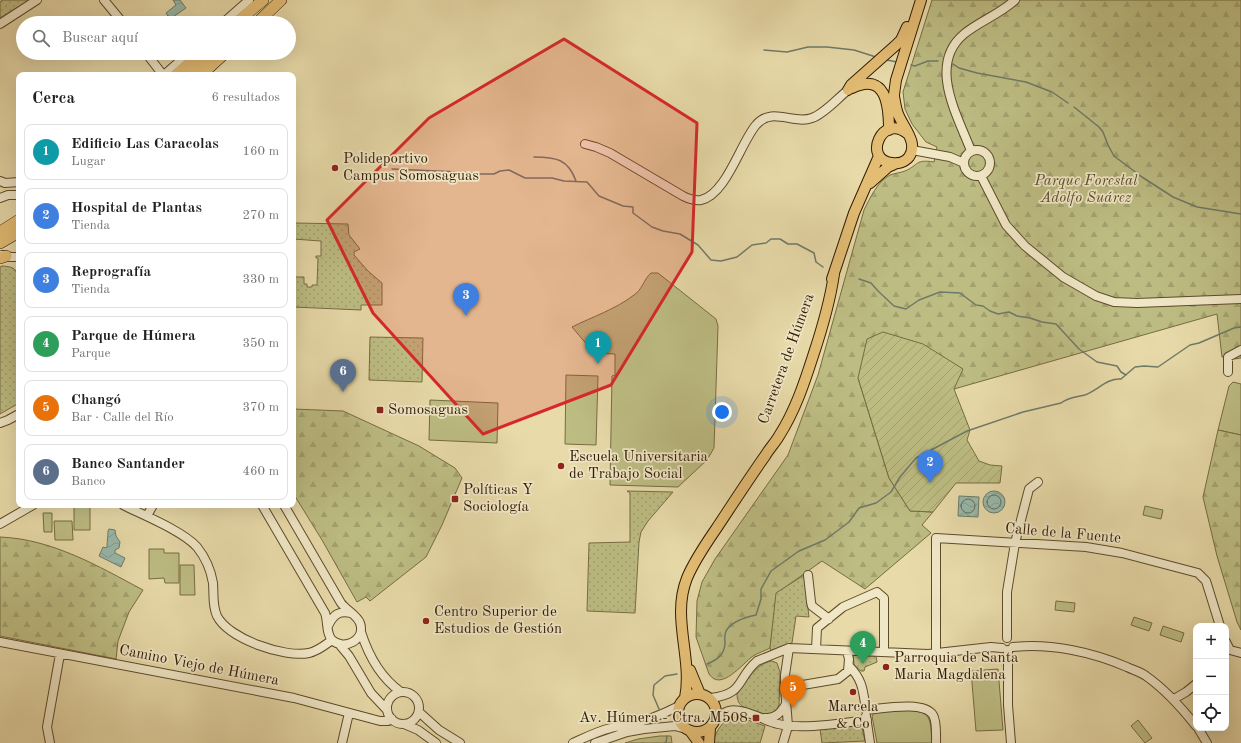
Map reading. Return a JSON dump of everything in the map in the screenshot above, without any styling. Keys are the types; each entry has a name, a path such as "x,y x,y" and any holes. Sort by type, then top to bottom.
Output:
{"highway":[{"path":"244,16 263,0"},
{"path":"250,16 266,0"},
{"path":"265,16 282,0"},
{"path":"179,72 193,60"},
{"path":"192,72 205,60"},
{"path":"204,72 217,60"},
{"path":"212,72 223,60"},
{"path":"0,232 16,222"},
{"path":"0,243 16,234"}],"main road":[{"path":"848,90 851,85 889,53 901,40 906,31 913,10 921,0"},
{"path":"890,129 896,80 921,0"},
{"path":"848,90 864,83 873,84 878,87 885,95 890,129"},
{"path":"894,96 897,113 908,134 912,143 912,150 906,159 897,163 886,162 879,156 877,147 878,140 881,135 890,129 902,130 908,134"},
{"name":"Carretera de Húmera","path":"682,702 687,680 680,612 682,594 687,578 704,546 782,432 791,415 802,390 831,294 834,274 854,213 879,156"},
{"name":"Carretera de Húmera","path":"864,189 888,167 897,163"},
{"name":"Carretera de Húmera","path":"684,654 692,678 700,694"},
{"path":"699,743 689,730 681,724 678,718 682,702 692,694 700,694 711,698 716,706 717,713 709,743"},
{"path":"689,730 705,731 713,724"}],"street":[{"path":"0,24 37,0"},
{"path":"104,0 117,16"},
{"path":"231,16 249,0"},
{"path":"971,151 953,109 950,96 947,70 950,52 954,44 964,34 1007,7 1015,0"},
{"path":"151,60 161,72"},
{"path":"167,72 181,60"},
{"path":"585,144 610,153 691,200 700,201 711,195 718,188 736,162 751,132 762,120 770,116 811,118 848,90"},
{"path":"979,149 983,150 986,152 990,160 991,164 988,171 981,176 973,175 966,170 964,163 966,156 971,151 979,149"},
{"path":"912,150 950,157 964,163"},
{"path":"981,176 1006,225 1025,246 1063,277 1096,296 1114,302 1137,303 1241,299"},
{"path":"0,181 5,183 16,182"},
{"path":"0,190 8,195"},
{"path":"0,198 8,195 16,195"},
{"path":"1228,372 1228,357 1241,350"},
{"path":"0,423 16,416"},
{"path":"1011,743 1008,705 1009,645 1007,592 1015,543 1029,489 1038,482"},
{"path":"0,524 28,508"},
{"path":"146,516 151,508"},
{"path":"264,508 325,613 329,635 349,656 371,693 397,723 404,724 418,730 436,743"},
{"path":"286,508 341,603 357,618 360,624 363,639 376,664 387,680 401,692"},
{"path":"140,509 146,516 186,538 197,547 206,562 212,579 216,614 226,628 237,636 260,646 298,654 317,651 335,642 346,645 353,643 361,632"},
{"name":"Calle de la Fuente","path":"936,653 936,538 1086,547 1115,552 1198,573 1206,581 1219,623"},
{"path":"808,575 810,600 812,606 829,619"},
{"path":"816,649 817,628 843,607 877,592 884,598 884,652"},
{"path":"328,626 332,618 339,613 346,612 352,614"},
{"name":"Camino Viejo de Húmera","path":"0,642 294,698 380,721 388,721 392,719"},
{"path":"711,698 721,697 732,693 738,688 753,665 767,657 789,648 936,653 1009,645 1064,648 1092,654 1146,675 1174,699 1193,722"},
{"path":"783,743 788,726 785,688 789,648"},
{"path":"847,650 848,670"},
{"path":"1229,650 1241,653"},
{"path":"50,743 47,726 60,654"},
{"path":"767,657 778,658 784,664 786,670"},
{"path":"785,688 838,679 848,670"},
{"path":"848,670 858,676 862,684 870,743"},
{"path":"1174,699 1193,686"},
{"path":"387,710 389,700 394,694 401,692 412,694 419,704 419,712 414,719 404,724"},
{"path":"595,743 644,725 668,712 682,702"},
{"path":"761,718 776,716 782,711 786,703"},
{"path":"866,710 914,706 927,709 933,715 936,743"},
{"path":"713,724 725,713 733,710 788,726 867,720"},
{"path":"419,712 440,730 460,743"},
{"path":"342,743 349,713"},
{"path":"574,743 596,733 629,725 675,726 689,730"},
{"path":"1200,731 1207,743"}],"highlighted area":[{"path":"564,39 697,123 692,252 611,385 483,434 373,313 327,220 429,118"}],"green space":[{"path":"2,0 29,0 0,18 0,2"},
{"name":"Parque Forestal Adolfo Suárez","path":"932,0 1241,0 1241,358 1235,359 1233,357 1222,357 1217,314 954,389 858,378 889,478 910,511 933,512 922,525 931,533 865,589 822,561 777,593 770,648 753,656 731,675 719,680 714,679 709,674 696,637 697,601 702,582 715,559 788,455 818,375 864,210 871,195 881,182 890,175 905,171 923,161 934,162 937,147 926,142 912,124 905,109 903,92"},
{"path":"296,223 348,224 349,235 360,249 354,252 354,255 368,271 382,283 382,305 361,305 361,310 296,307 296,277 304,277 304,284 307,284 307,287 317,285 318,258 316,258 316,256 321,256 321,241 296,239"},
{"path":"0,267 11,267 16,272 16,405 0,414"},
{"path":"651,273 658,273 716,319 718,326 714,448 707,460 678,487 610,485 612,376 615,375 615,354 594,353 572,327 612,309 627,300 637,293"},
{"path":"883,332 923,344 963,369 954,389 970,430 967,440 979,461 990,465 1002,466 1000,483 956,483 933,512 910,511 889,478 858,378 867,339"},
{"path":"370,337 423,338 422,382 369,380"},
{"path":"566,375 598,376 596,445 565,444"},
{"path":"1233,382 1241,384 1241,435 1218,430 1229,386"},
{"path":"430,400 498,403 497,443 429,440"},
{"path":"296,409 343,411 419,446 455,468 462,478 442,525 426,557 370,601 366,597 357,602 296,498"},
{"path":"1218,430 1241,435 1241,630 1237,622 1217,556 1203,497"},
{"path":"627,491 673,492 648,521 641,532 639,542 635,613 587,611 589,543 630,542 630,493"},
{"path":"1145,506 1163,510 1161,519 1143,515"},
{"path":"74,508 90,508 90,530 74,530"},
{"path":"43,513 52,513 52,532 44,532"},
{"path":"54,521 72,521 73,540 55,540"},
{"path":"0,537 19,539 56,548 92,563 143,590 129,612 118,641 116,659 0,636"},
{"path":"149,549 164,549 164,553 179,553 179,583 165,583 164,578 149,579"},
{"path":"180,565 194,565 195,595 180,595"},
{"path":"804,575 809,617 796,616 792,643 771,651 770,648 776,593"},
{"path":"1056,601 1075,603 1074,612 1055,610"},
{"path":"1134,617 1152,623 1149,631 1131,625"},
{"path":"1163,626 1184,633 1181,642 1160,635"},
{"path":"853,655 876,656 877,662 865,667 864,671 861,671 854,665"},
{"path":"772,661 777,663 780,672 779,706 776,710 769,714 747,709 742,706 738,700 737,694 756,669"},
{"path":"998,669 1003,730 976,731 971,671"},
{"path":"905,710 921,712 928,718 931,728 932,743 877,743 872,716 875,712"},
{"path":"739,717 765,726 760,743 714,743 716,733 726,720 728,718"},
{"path":"1138,720 1152,738 1145,743 1131,726"},
{"path":"856,726 862,728 865,741 822,743 820,729"},
{"path":"671,736 672,743 625,743 638,739"}],"water":[{"path":"173,0 180,0 186,8 174,16 168,16 166,13 176,5"},
{"path":"994,491 1002,494 1005,502 1002,510 994,513 986,510 983,502 986,494"},
{"path":"959,496 979,497 978,517 958,516"},
{"path":"109,529 115,530 116,536 120,542 119,548 115,550 115,553 125,558 121,567 99,556 103,547 107,547"}],"waterway":[{"path":"764,50 787,52 808,47 827,47 854,50 876,57"},
{"path":"887,60 897,62"},
{"path":"911,65 915,66 928,61 938,61"},
{"path":"953,64 959,68 977,73 1026,82 1052,92 1068,103"},
{"path":"1074,107 1099,127 1103,132 1114,156 1142,177 1173,197 1197,207 1241,214"},
{"path":"534,157 549,158 560,161 569,168 576,181"},
{"path":"392,169 481,174 494,174 500,171 509,170 525,178 552,178 564,181 587,182 599,196 623,206 633,207 633,213 652,227 663,231 680,234 698,245 711,260 721,261 737,257 752,245 766,243 771,239 780,239 788,244 797,244 814,253 816,262 823,267"},
{"path":"859,279 871,283 894,306 906,309 919,300 940,292 960,293 976,305 983,306 998,314 1009,312 1017,316 1056,324 1079,349 1097,362 1117,366 1121,372 1126,375"},
{"path":"707,664 714,661 722,654 725,644 726,631 740,620 756,615 761,599 761,589 771,571 799,551 825,540 849,522 859,508 876,503 891,492 900,477 916,458 967,431 1023,412 1061,403 1070,398 1090,393 1111,380 1121,379 1135,367 1158,367 1190,345 1199,343 1234,328 1241,327"},
{"path":"659,709 653,695 654,685 665,676 677,674"},
{"path":"666,743 667,736"}],"place":[{"name":"Polideportivo Campus Somosaguas","path":"335,168"},
{"name":"Reprografía","path":"466,316"},
{"name":"Edificio Las Caracolas","path":"598,364"},
{"name":"Banco Santander","path":"343,392"},
{"name":"Somosaguas","path":"380,410"},
{"name":"Escuela Universitaria de Trabajo Social","path":"561,466"},
{"name":"Hospital de Plantas","path":"930,483"},
{"name":"Políticas Y Sociología","path":"455,499"},
{"name":"Centro Superior de Estudios de Gestión","path":"426,621"},
{"name":"Parque de Húmera","path":"863,664"},
{"name":"Parroquia de Santa Maria Magdalena","path":"886,667"},
{"name":"Marcela & Co","path":"853,692"},
{"name":"Changó","path":"793,708"},
{"name":"Av. Húmera - Ctra. M508","path":"756,718"}]}
